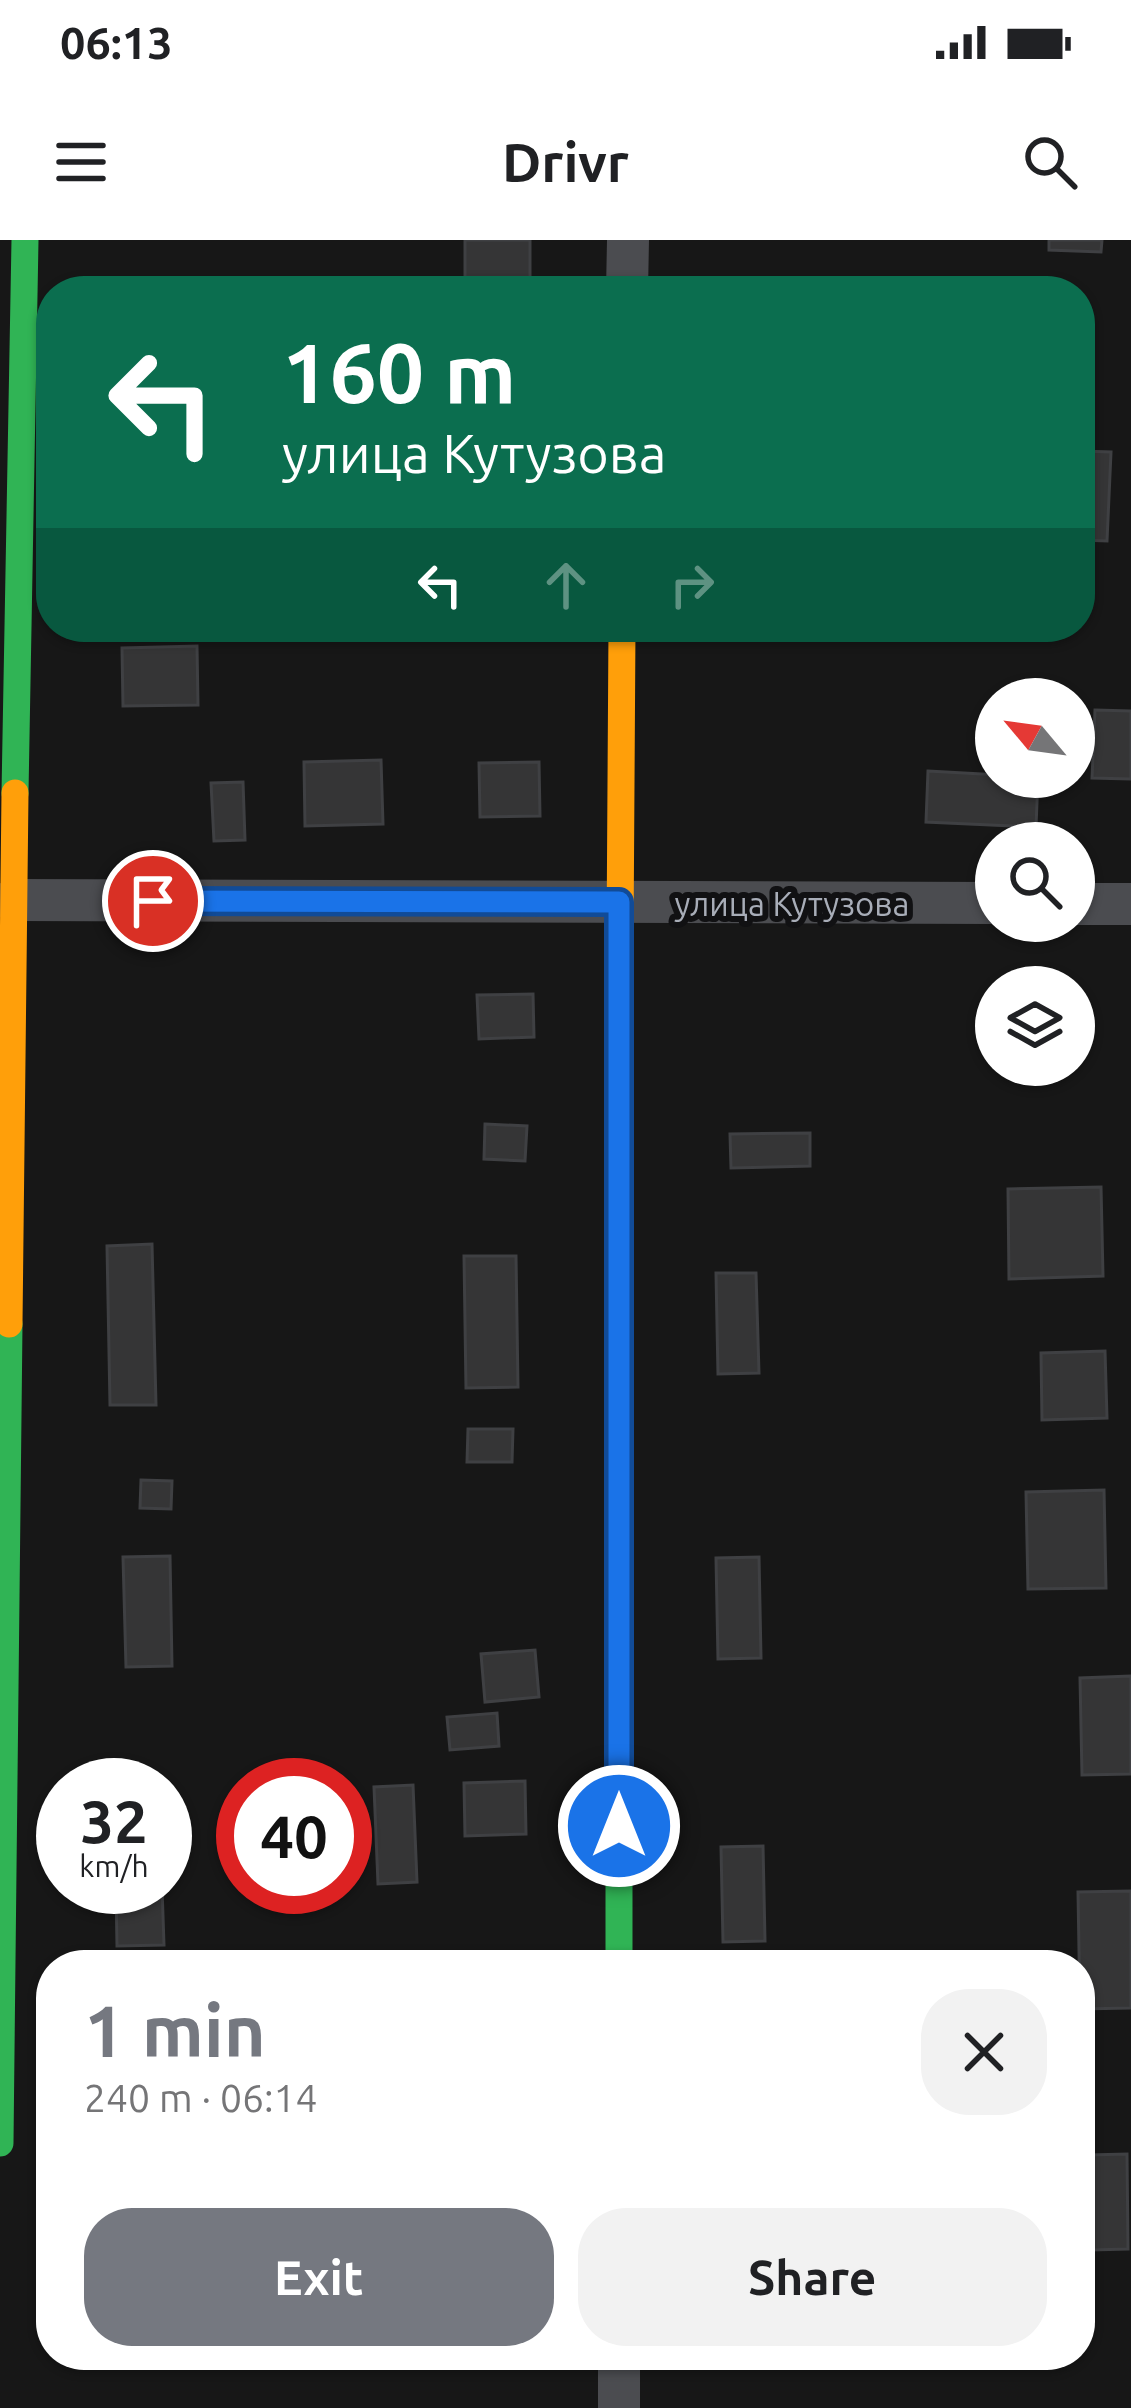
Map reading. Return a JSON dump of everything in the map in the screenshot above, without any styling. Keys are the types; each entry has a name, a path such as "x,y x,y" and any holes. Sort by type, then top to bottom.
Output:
{"street":[{"path":"0,2144 25,240"},
{"path":"627,276 628,240"},
{"path":"619,1950 622,642"},
{"name":"улица Кутузова","path":"13,901 975,904"},
{"path":"1095,904 1131,904"},
{"path":"619,2370 619,2408"}],"building":[{"path":"465,240 530,240 530,276 465,276"},
{"path":"1049,240 1102,240 1101,252 1049,250"},
{"path":"1095,451 1111,452 1107,541 1095,541"},
{"path":"197,646 198,705 123,706 122,648"},
{"path":"1095,710 1131,711 1131,779 1095,778"},
{"path":"381,760 383,824 305,826 304,762"},
{"path":"539,762 540,816 480,817 479,763"},
{"path":"928,771 975,774 975,798 1037,798 1036,822 926,822"},
{"path":"243,782 245,840 214,841 211,783"},
{"path":"533,994 534,1037 479,1039 477,995"},
{"path":"485,1124 527,1126 525,1161 484,1159"},
{"path":"810,1133 810,1166 731,1168 730,1134"},
{"path":"1101,1187 1103,1276 1009,1279 1008,1189"},
{"path":"152,1244 156,1405 110,1405 107,1246"},
{"path":"464,1256 516,1256 518,1387 466,1388"},
{"path":"716,1273 756,1273 759,1373 718,1374"},
{"path":"1105,1351 1107,1418 1042,1420 1041,1353"},
{"path":"468,1429 513,1429 512,1462 467,1462"},
{"path":"141,1480 172,1481 171,1509 140,1508"},
{"path":"1104,1490 1106,1588 1028,1589 1026,1492"},
{"path":"170,1556 172,1666 126,1667 123,1557"},
{"path":"759,1557 761,1658 718,1659 716,1558"},
{"path":"535,1650 539,1697 485,1702 481,1654"},
{"path":"1131,1676 1131,1774 1082,1775 1080,1678"},
{"path":"497,1713 499,1746 450,1750 447,1717"},
{"path":"525,1781 526,1834 465,1836 464,1783"},
{"path":"413,1785 417,1882 378,1884 374,1787"},
{"path":"763,1846 765,1941 723,1942 721,1847"},
{"path":"1131,1891 1131,2008 1095,2009 1095,1950 1079,1950 1078,1892"},
{"path":"116,1914 163,1914 164,1945 117,1946"},
{"path":"1127,2154 1128,2249 1095,2250 1095,2155"}],"traffic: fast":[{"path":"15,793 25,240"},
{"path":"619,1096 619,1950"},
{"path":"0,2143 9,1324"}],"traffic: slow":[{"path":"619,1096 622,642"},
{"path":"9,1324 15,793"}],"route":[{"path":"153,901 619,902 619,1826"}]}
